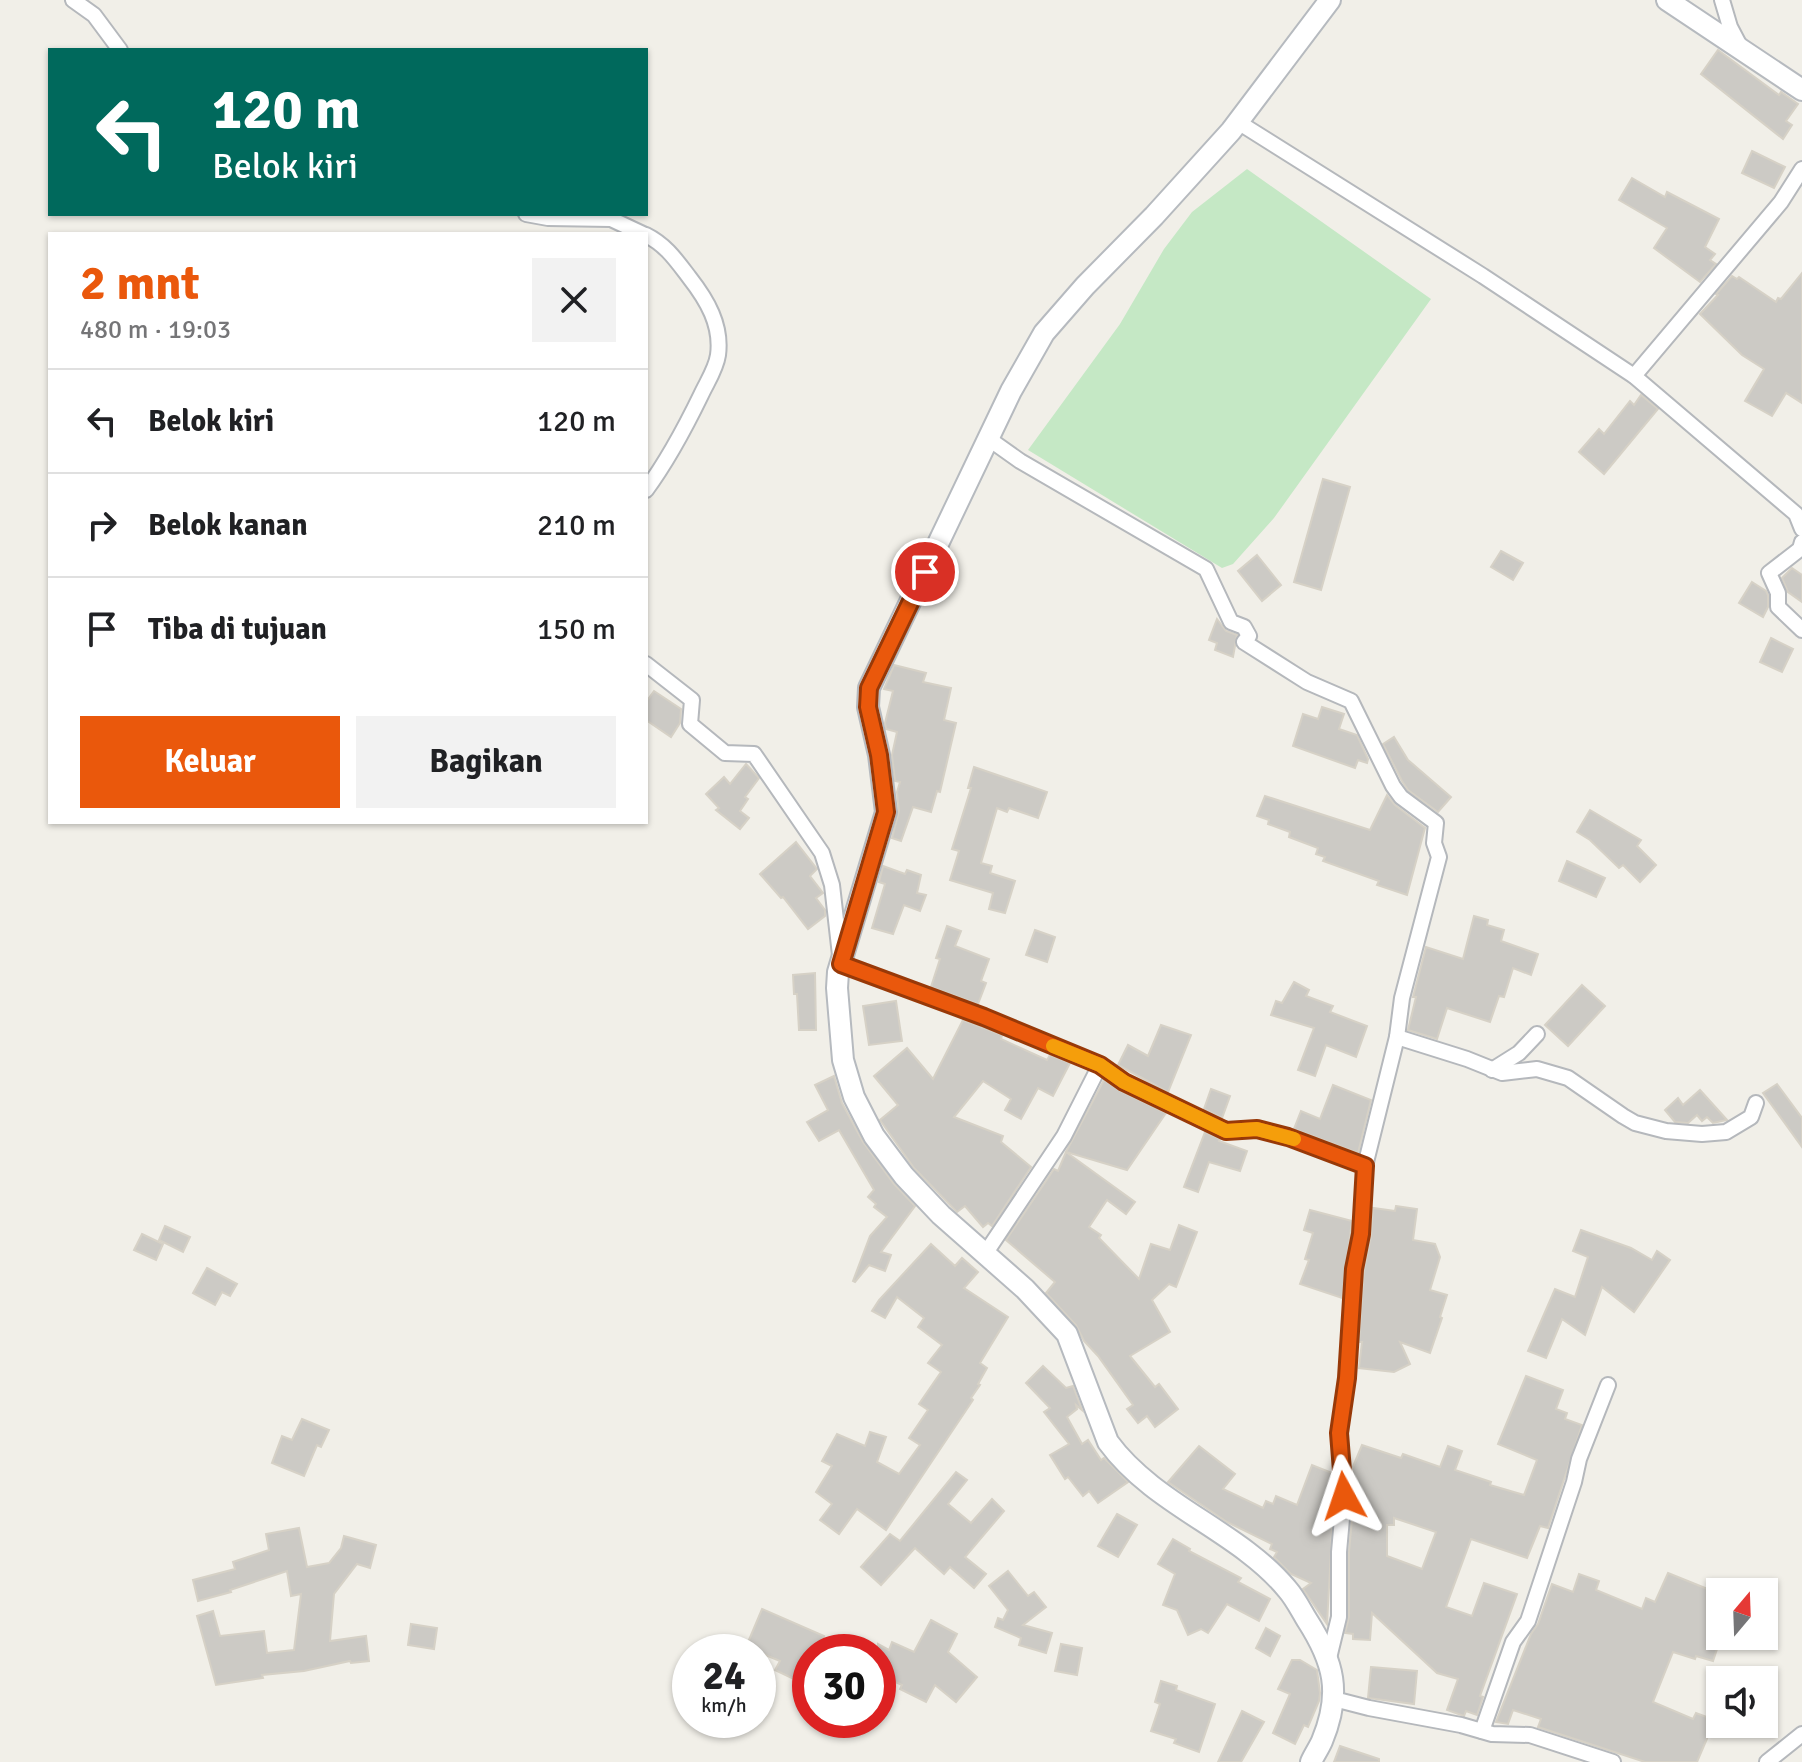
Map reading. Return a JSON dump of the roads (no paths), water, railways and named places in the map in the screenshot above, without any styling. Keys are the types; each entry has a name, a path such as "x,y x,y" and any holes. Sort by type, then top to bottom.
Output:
{"street":[{"path":"73,0 94,15 119,48"},
{"path":"1311,1762 1322,1743 1334,1699 1335,1682 1329,1658 1288,1590 1271,1573 1159,1493 1117,1455 1108,1442 1067,1334 1025,1289 941,1215 904,1176 874,1136 854,1097 843,1060 837,988 841,964 886,812 879,755 868,707 869,688 1011,391 1044,333 1238,122 1330,0"},
{"path":"1667,0 1802,90"},
{"path":"1722,0 1730,27 1743,53"},
{"path":"1238,122 1483,276 1634,376 1796,514 1802,529"},
{"path":"1634,376 1781,202 1802,169"},
{"path":"537,216 611,219 639,232"},
{"path":"648,237 668,250 707,300 715,324 718,349 714,368 674,449 648,487"},
{"path":"989,439 1020,461 1206,569 1231,622 1244,627 1249,636 1244,642 1307,682 1351,701 1393,786 1401,797 1436,823 1434,843 1439,857 1402,998 1397,1037 1365,1166 1347,1378 1339,1433 1344,1496 1339,1552 1339,1617 1329,1658"},
{"path":"1802,542 1800,549 1769,573 1778,593 1778,607 1802,630"},
{"path":"648,666 692,700 690,724 725,753 754,754 816,843 832,885 841,964"},
{"path":"841,964 984,1017 1100,1065 1124,1082 1226,1131 1257,1129 1288,1137 1365,1166"},
{"path":"1492,1070 1519,1053 1537,1034"},
{"path":"1397,1037 1502,1073 1537,1069 1568,1078 1623,1116 1666,1131 1726,1132 1751,1117 1756,1103"},
{"path":"985,1254 1064,1136 1100,1065"},
{"path":"1482,1731 1513,1642 1526,1625 1532,1609 1574,1482 1576,1467 1608,1385"},
{"path":"1334,1699 1492,1734 1530,1735 1613,1762"},
{"path":"1767,1762 1802,1734"}]}
